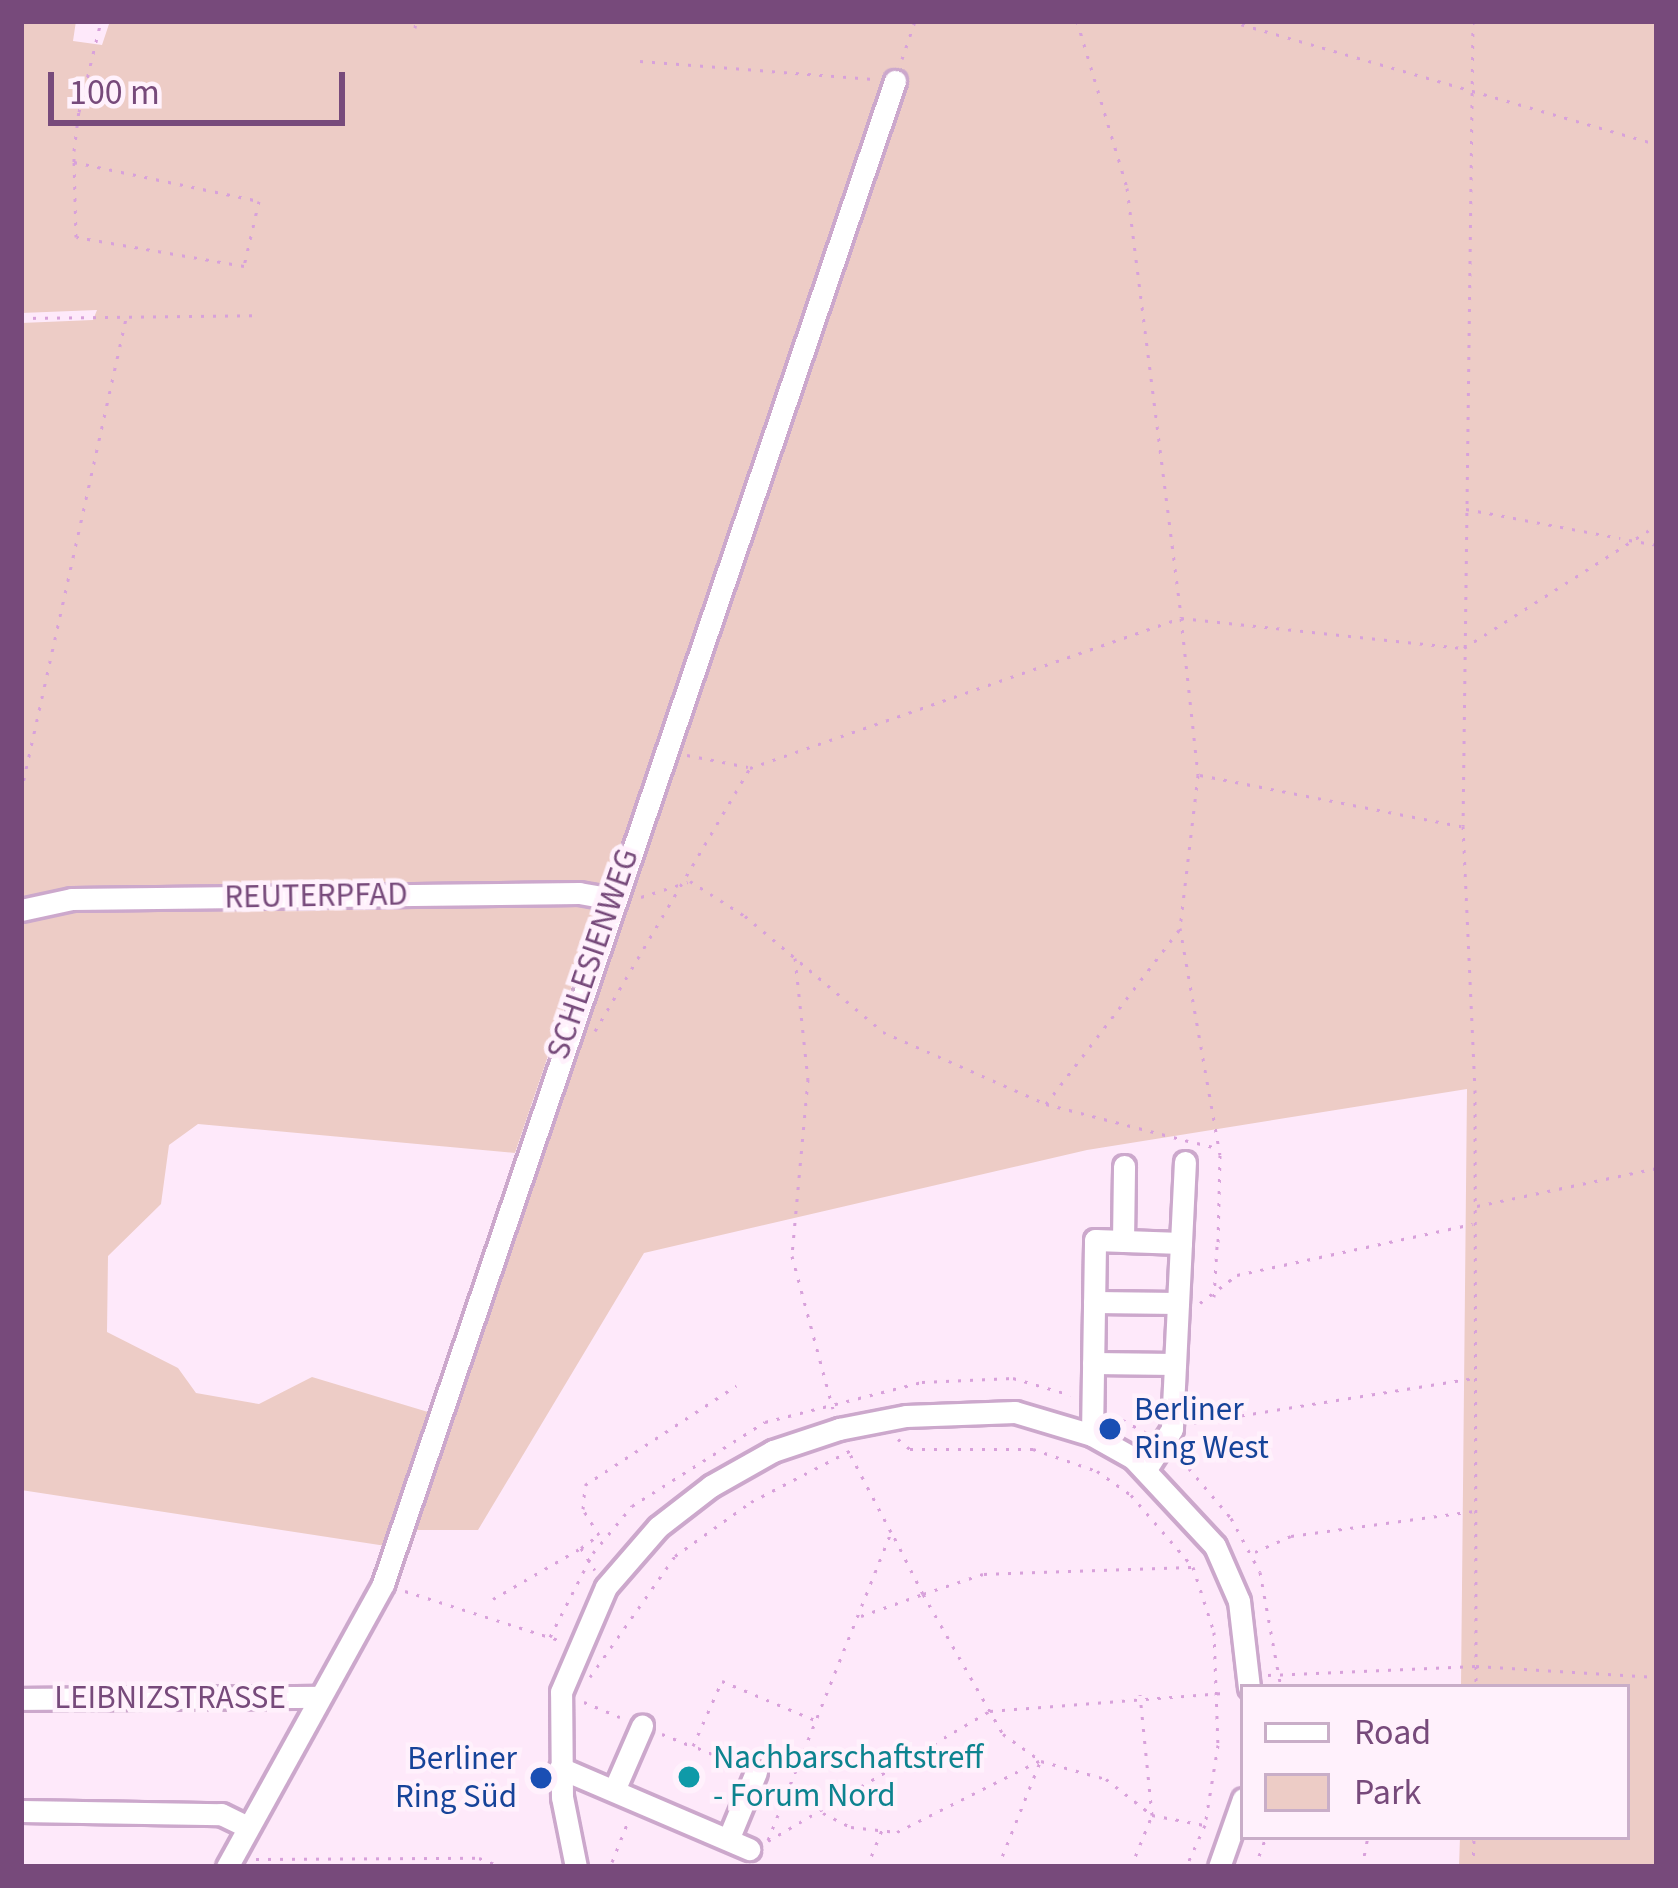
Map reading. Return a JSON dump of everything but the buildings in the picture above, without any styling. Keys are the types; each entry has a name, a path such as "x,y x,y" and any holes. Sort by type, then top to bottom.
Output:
{"street":[{"name":"SCHLESIENWEG","path":"230,1862 382,1584 612,899 896,81"},
{"name":"REUTERPFAD","path":"21,910 72,899 579,893 612,899"},
{"path":"1146,1469 1172,1429 1185,1162"},
{"path":"1123,1241 1124,1166"},
{"path":"1092,1435 1095,1240 1181,1243"},
{"path":"1094,1302 1178,1303"},
{"path":"1093,1363 1175,1364"},
{"path":"576,1867 560,1768 561,1692 574,1646 606,1587 658,1527 710,1486 824,1433 980,1412 1016,1412 1092,1435 1146,1469 1227,1571 1246,1638 1246,1684"},
{"name":"LEIBNIZSTRASSE","path":"21,1699 320,1697"},
{"path":"615,1788 642,1726"},
{"path":"560,1768 740,1842 757,1772"},
{"path":"21,1811 220,1814 248,1827"},
{"path":"1219,1867 1240,1811"}],"path":[{"path":"74,162 259,201 244,266 76,237 74,162 101,21"},
{"path":"415,28 416,21"},
{"path":"640,61 896,81 915,21"},
{"path":"1077,21 1127,188 1181,618 1198,775 1180,928 1218,1149 1218,1246"},
{"path":"1230,21 1657,144"},
{"path":"1474,21 1463,826 1475,1207 1476,1684"},
{"path":"21,318 260,314"},
{"path":"21,793 127,315"},
{"path":"1466,509 1657,545"},
{"path":"663,751 750,767 1181,618 1464,648 1624,539 1657,525"},
{"path":"586,1042 690,881 750,767"},
{"path":"1198,775 1463,826"},
{"path":"612,899 657,895 690,881"},
{"path":"690,881 795,958 883,1032 1046,1104 1218,1149"},
{"path":"1046,1104 1180,928"},
{"path":"795,958 808,1079 792,1256 831,1400"},
{"path":"1475,1207 1657,1168"},
{"path":"1178,1303 1214,1298 1237,1275 1475,1224"},
{"path":"1214,1298 1218,1233"},
{"path":"788,1414 831,1400 986,1377 1036,1382 1092,1405 1162,1444"},
{"path":"1187,1425 1241,1410 1476,1378"},
{"path":"493,1599 599,1535 583,1509 584,1485 736,1386"},
{"path":"879,1441 895,1436 910,1449 982,1443 1066,1459 1131,1495 1193,1567 1214,1631 1219,1693 1204,1825 1186,1867"},
{"path":"588,1679 604,1667 649,1583 675,1556 751,1502 864,1446"},
{"path":"849,1450 1003,1734 1041,1761 1106,1779 1153,1815 1235,1830"},
{"path":"1252,1553 1291,1536 1476,1511"},
{"path":"891,1532 768,1841 990,1711 1240,1690"},
{"path":"581,1549 606,1587"},
{"path":"861,1616 983,1574 1193,1567"},
{"path":"382,1584 574,1646"},
{"path":"1281,1684 1280,1674 1476,1666 1657,1677"},
{"path":"693,1746 722,1682 819,1722"},
{"path":"561,1692 791,1786"},
{"path":"1130,1867 1153,1815 1140,1695"},
{"path":"820,1811 851,1827 897,1832 1041,1761"},
{"path":"998,1867 1041,1761"},
{"path":"624,1867 611,1864 637,1798"},
{"path":"867,1867 882,1830"},
{"path":"230,1862 478,1858 503,1867"}],"green space":[{"path":"21,21 76,21 73,41 102,45 110,21 1657,21 1657,1867 1459,1867 1460,1840 1630,1840 1630,1684 1461,1684 1467,1089 1087,1150 644,1253 478,1530 401,1530 888,88 609,887 58,892 21,905 21,323 93,320 97,310 21,313"},
{"path":"580,900 597,912 515,1153 198,1124 169,1145 161,1204 108,1256 107,1332 178,1368 196,1393 259,1404 312,1377 428,1412 386,1546 21,1490 21,917 71,905"}],"place":[{"name":"Berliner Ring West","path":"1110,1429"},
{"name":"Nachbarschaftstreff - Forum Nord","path":"689,1777"},
{"name":"Berliner Ring Süd","path":"541,1778"}]}
